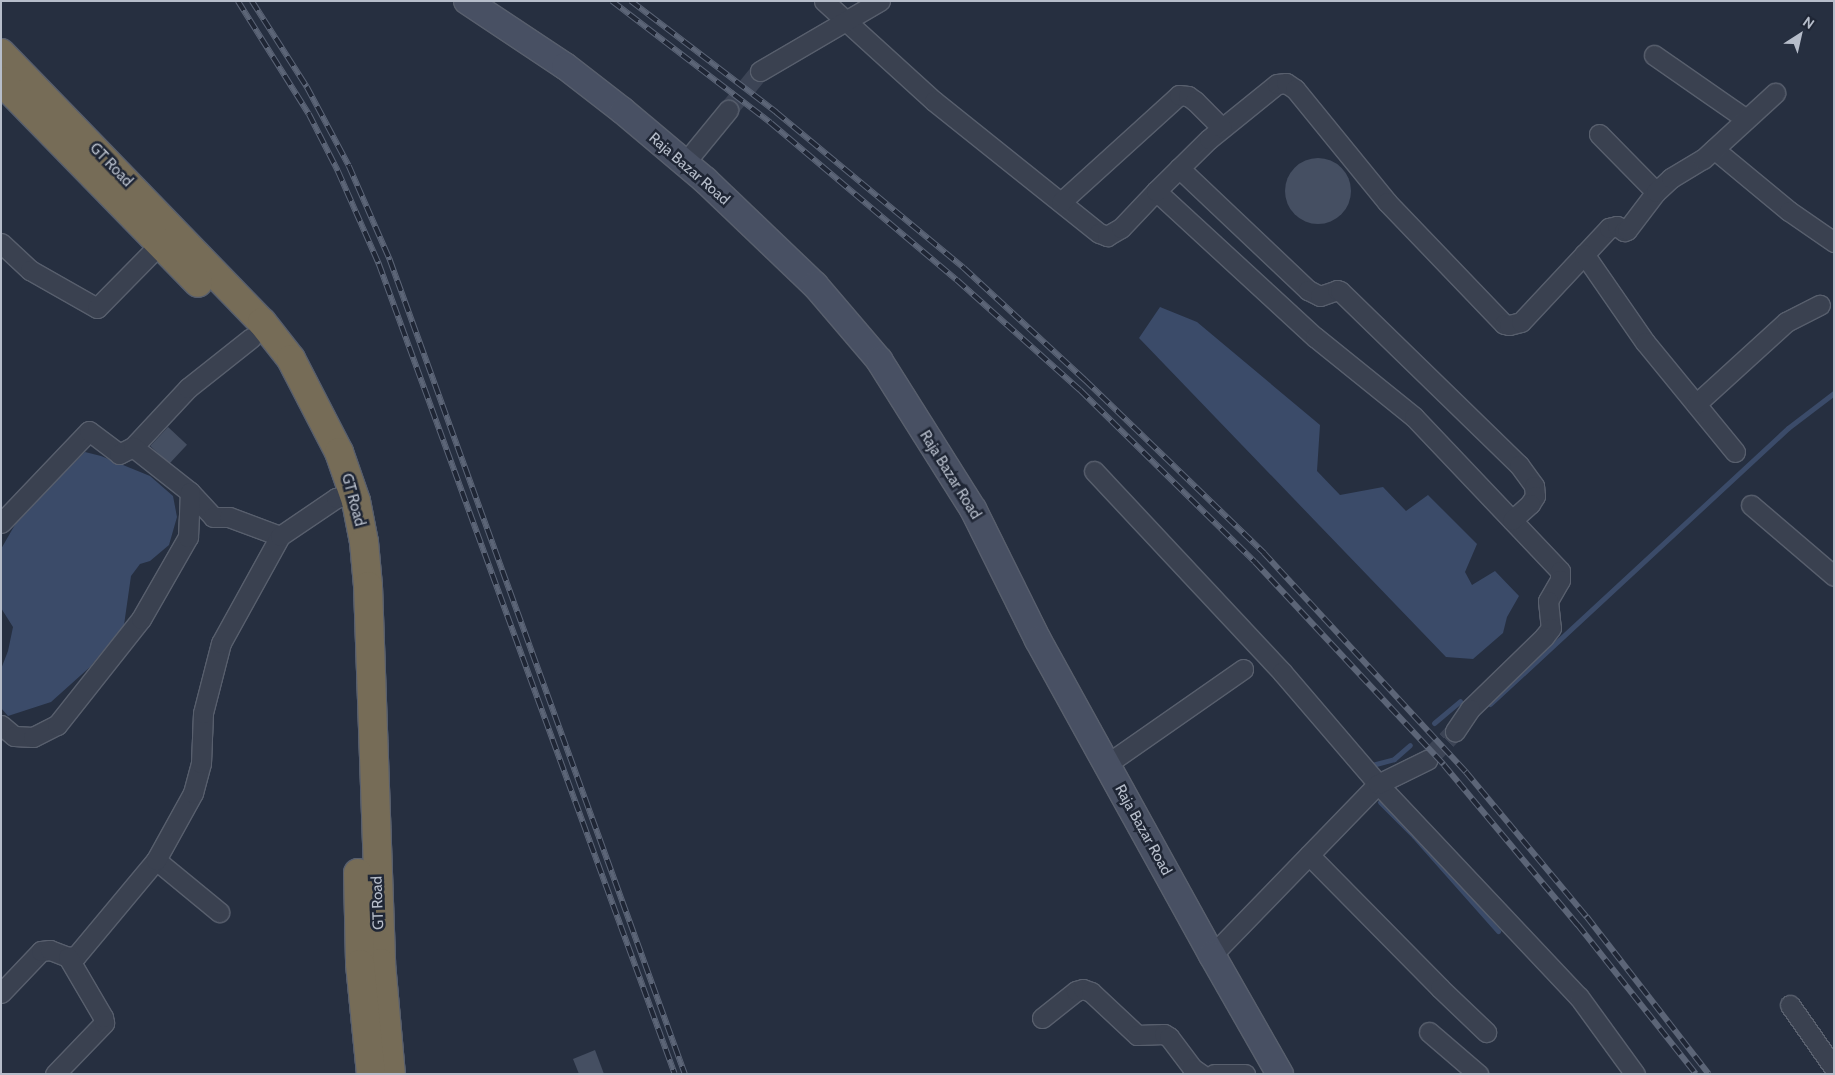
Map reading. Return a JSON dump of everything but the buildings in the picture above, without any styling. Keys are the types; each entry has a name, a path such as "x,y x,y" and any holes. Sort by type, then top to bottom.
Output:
{"highway":[{"name":"GT Road","path":"1,53 200,270 275,368 301,412 345,496 364,542 368,586 380,963 391,1074"},
{"name":"GT Road","path":"1,81 160,244 200,270 262,322 291,359 339,452 345,496 343,529 351,595 360,964 371,1074"}],"street":[{"name":"Raja Bazar Road","path":"466,1 565,66 623,110 705,180 815,286 879,360 974,508 1038,640 1280,1074"},
{"path":"824,1 934,101 1099,233 1107,236 1120,228 1179,168 1222,128 1277,84 1286,83 1295,89 1387,202 1504,324 1509,325 1521,322 1608,228 1617,226 1624,231 1627,230 1656,192 1714,149 1775,93"},
{"path":"760,71 846,19 880,1"},
{"path":"1654,55 1746,119"},
{"path":"1061,202 1179,95 1188,96 1195,101 1222,128"},
{"path":"684,164 728,110"},
{"path":"1599,134 1656,192"},
{"path":"1714,149 1789,211 1834,242"},
{"path":"1179,168 1308,290 1320,296 1337,290 1340,291 1519,465 1534,486 1535,496 1530,504 1512,520"},
{"path":"1156,191 1315,337 1414,417 1560,571 1560,580 1548,601 1551,628 1470,709 1455,731"},
{"path":"1,243 30,270 97,308 160,244"},
{"path":"1584,254 1645,342 1735,452"},
{"path":"1696,404 1786,322 1820,305"},
{"path":"1,523 89,431 119,454 132,447 188,388 251,338"},
{"path":"132,447 190,492 213,517 229,517 280,536"},
{"path":"1094,471 1282,672 1378,784 1579,997 1635,1074"},
{"path":"1,725 14,736 33,737 57,725 146,610 188,537 190,492"},
{"path":"1,993 41,951 50,950 68,957 76,956 156,860 193,793 201,763 203,713 221,643 280,536 345,496"},
{"path":"1751,504 1834,576"},
{"path":"1107,764 1243,669"},
{"path":"1212,955 1378,784 1427,760"},
{"path":"1309,856 1486,1032"},
{"path":"156,860 219,912"},
{"path":"54,1074 104,1023 103,1017 68,957"},
{"path":"1042,1018 1076,991 1083,989 1091,992 1137,1035 1164,1034 1169,1037 1192,1068 1201,1074"},
{"path":"1790,1005 1834,1068"},
{"path":"1429,1032 1478,1074"},
{"path":"1214,1074 1245,1074"}],"water":[{"path":"1160,307 1197,322 1320,425 1317,471 1340,495 1383,487 1406,511 1428,495 1477,544 1465,572 1472,585 1495,571 1519,596 1507,617 1503,633 1473,659 1446,657 1139,338"},
{"path":"85,452 101,456 150,476 173,496 177,517 169,545 150,561 140,564 131,576 124,625 90,667 51,702 8,716 1,708 1,669 8,651 13,627 1,608 1,549 20,516"}],"waterway":[{"path":"1490,704 1788,428 1834,393"},
{"path":"1434,723 1460,701"},
{"path":"1372,765 1394,759 1410,745"},
{"path":"1380,802 1414,836 1498,931"}],"tunnel":[{"path":"728,110 760,71"},
{"path":"1427,760 1455,731"}],"railway":[{"path":"238,1 309,114 338,171 379,264 675,1074"},
{"path":"252,1 307,87 349,166 390,260 685,1074"},
{"path":"612,1 771,123 957,280 1080,390 1255,562 1444,765 1578,925 1696,1074"},
{"path":"631,1 776,112 964,268 1085,380 1264,553 1466,772 1587,917 1709,1074"}]}
